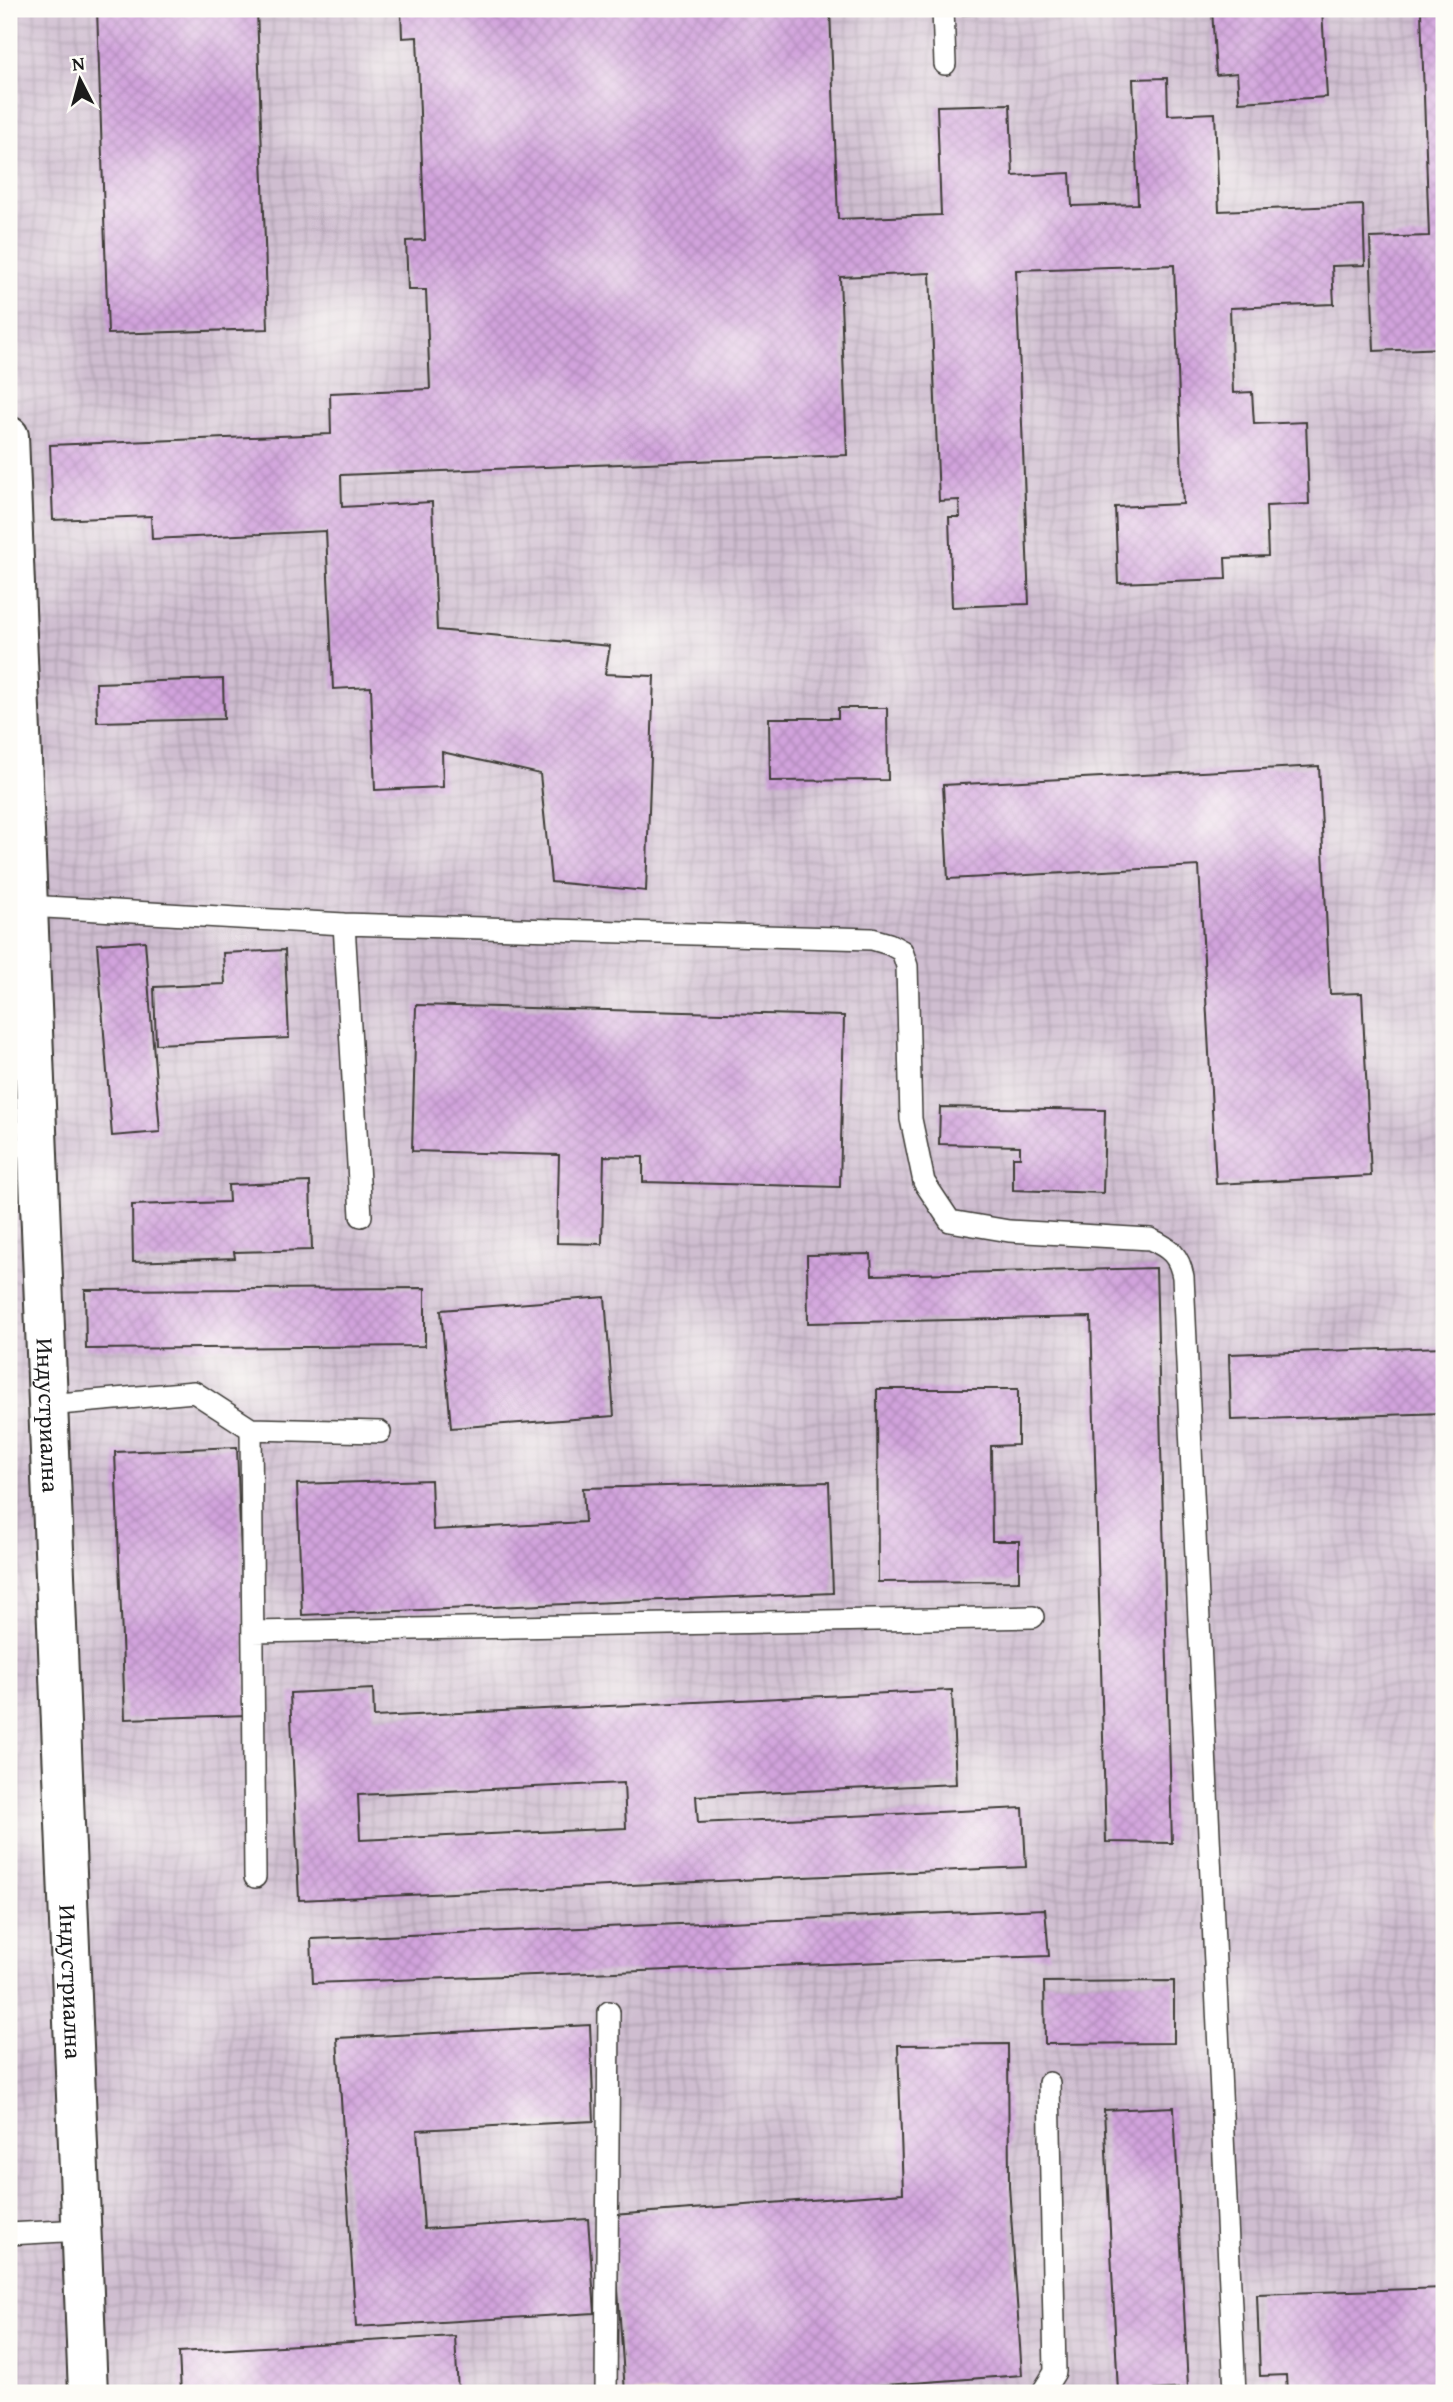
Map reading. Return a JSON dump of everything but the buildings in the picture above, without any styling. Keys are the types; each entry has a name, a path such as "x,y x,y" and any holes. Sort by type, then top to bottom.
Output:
{"street":[{"name":"Индустриална","path":"9,436 88,2393"}],"lane":[{"path":"943,9 945,64"},
{"path":"28,906 344,924 872,939 890,944 902,951 907,967 911,1119 924,1182 950,1221 1009,1231 1150,1239 1170,1248 1180,1262 1184,1305 1235,2393"},
{"path":"344,924 361,1216"},
{"path":"48,1405 194,1392 251,1429 380,1432"},
{"path":"251,1429 255,1877"},
{"path":"253,1632 1033,1616"},
{"path":"606,2393 609,2012"},
{"path":"1042,2393 1055,2372 1049,2083"},
{"path":"9,2234 81,2230"}],"shaded area":[{"path":"9,9 1444,9 1444,2393 9,2393"}]}
